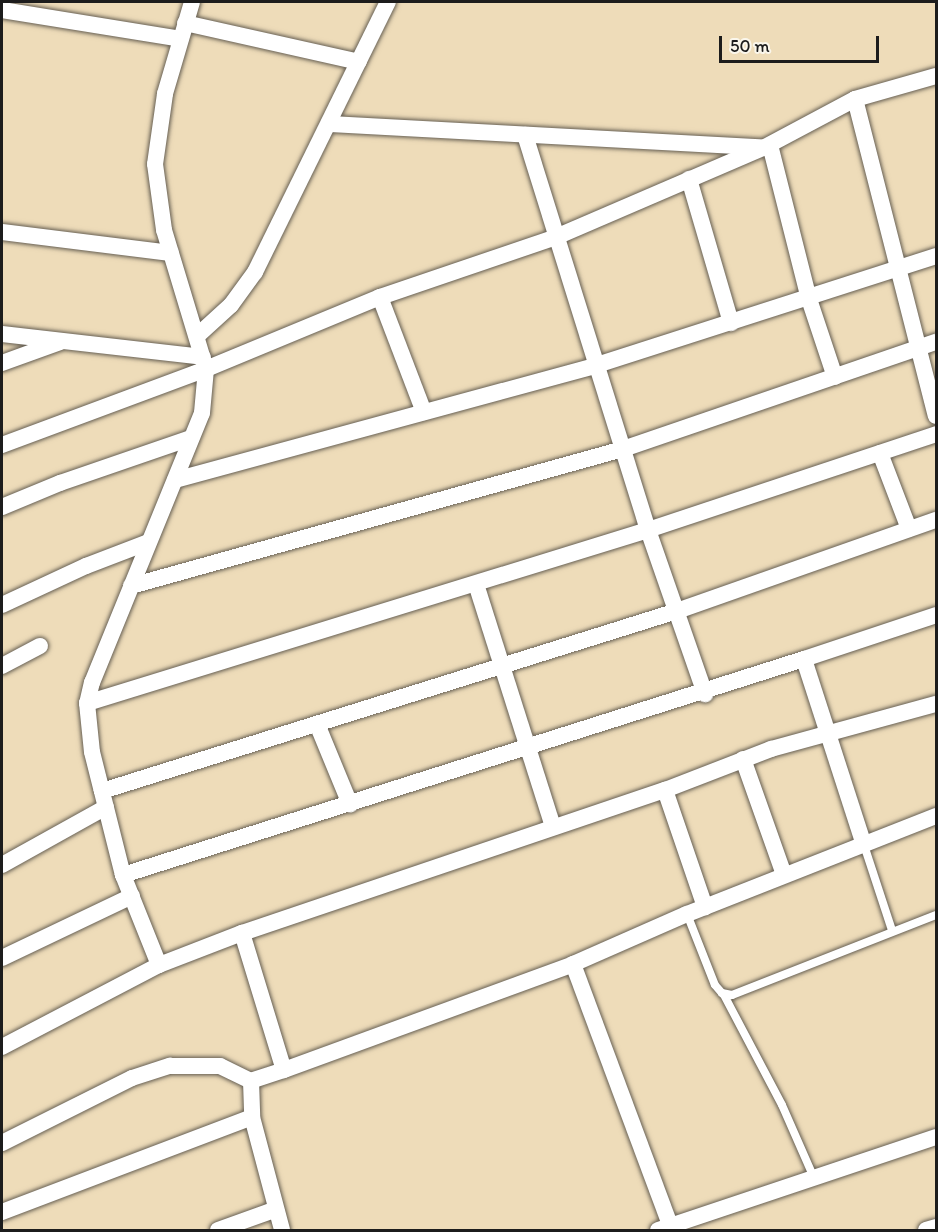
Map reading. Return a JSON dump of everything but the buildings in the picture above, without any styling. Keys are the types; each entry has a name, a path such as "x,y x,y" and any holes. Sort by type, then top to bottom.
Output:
{"street":[{"path":"159,965 123,875 92,752 87,703 131,586 202,413 204,363 171,253 156,193 155,164 165,94 192,2"},
{"path":"197,336 231,305 255,272 388,2"},
{"path":"2,10 183,31 359,62"},
{"path":"2,445 204,363 380,297 556,237 766,146 855,99 936,76"},
{"path":"855,99 936,416"},
{"path":"329,124 766,146"},
{"path":"525,135 648,530 705,694"},
{"path":"766,146 809,298 835,377"},
{"path":"689,179 731,323"},
{"path":"2,232 171,253"},
{"path":"175,480 597,365 899,270 936,256"},
{"path":"380,297 424,412"},
{"path":"2,334 64,341 204,363"},
{"path":"2,363 64,341"},
{"path":"131,586 623,449 936,342"},
{"path":"87,703 648,530 936,434"},
{"path":"2,507 60,483 191,438"},
{"path":"880,453 909,529"},
{"path":"2,865 104,799 316,724 677,611 936,520"},
{"path":"2,605 86,566 149,542"},
{"path":"476,584 553,827"},
{"path":"123,875 705,694 936,615"},
{"path":"2,666 40,646"},
{"path":"804,659 863,842"},
{"path":"2,1047 159,965 242,933 665,790 743,759 936,704"},
{"path":"316,724 350,804"},
{"path":"743,759 784,875"},
{"path":"665,790 705,907"},
{"path":"2,1143 132,1078 170,1066 220,1066 250,1081 284,1070 573,964 687,914 863,842 936,816"},
{"path":"2,958 132,896"},
{"path":"242,933 284,1070"},
{"path":"573,964 664,1228 936,1137"},
{"path":"250,1081 252,1117 274,1210 282,1230"},
{"path":"2,1212 252,1117"},
{"path":"218,1230 274,1210"},
{"path":"926,1230 936,1227"}],"lane":[{"path":"863,842 892,930"},
{"path":"687,914 703,958 782,1105 814,1178"},
{"path":"724,995 740,994 892,930 936,915"}]}
